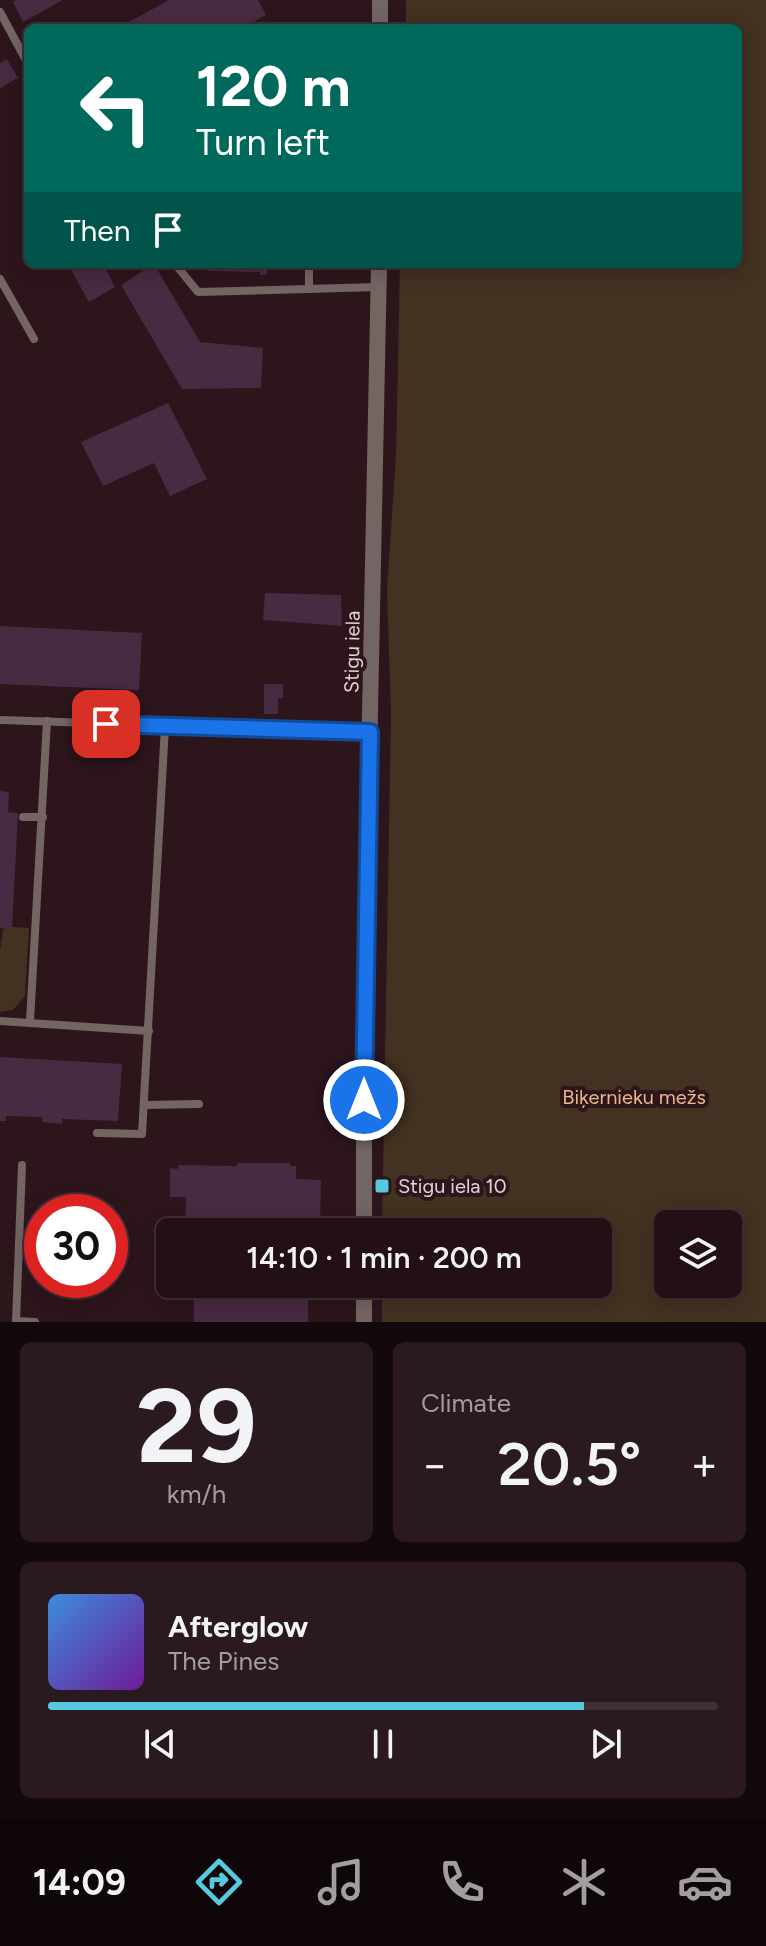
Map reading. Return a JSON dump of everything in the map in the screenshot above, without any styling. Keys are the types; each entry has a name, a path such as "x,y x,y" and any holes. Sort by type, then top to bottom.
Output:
{"street":[{"path":"380,0 380,24"},
{"name":"Stigu iela","path":"364,1218 364,1010 379,268"},
{"path":"364,1298 364,1322"}],"lane":[{"path":"0,12 24,56"},
{"path":"178,268 198,292 379,287"},
{"path":"309,268 309,289"},
{"path":"0,279 34,339"},
{"path":"0,720 370,732"},
{"path":"30,1021 47,721"},
{"path":"97,1133 142,1134 165,727"},
{"path":"23,817 43,817"},
{"path":"0,1021 149,1031"},
{"path":"145,1105 199,1104"},
{"path":"22,1165 16,1322 35,1322"}],"green space":[{"name":"Biķernieku mežs","path":"406,0 766,0 766,1322 382,1322 382,1298 612,1298 612,1218 382,1218 391,713 387,590 396,455 400,268 742,268 742,24 406,24"},
{"path":"29,928 25,996 13,1010 0,1012 3,929"}],"building":[{"path":"63,0 23,22 13,2"},
{"path":"169,0 258,0 266,15 250,24 125,24"},
{"path":"7,59 18,78 0,88 0,63"},
{"path":"70,268 105,268 115,287 89,302"},
{"path":"148,268 156,268 200,342 263,348 261,388 182,389 121,285"},
{"path":"208,268 267,268 267,275 260,275 260,272 208,271"},
{"path":"168,403 207,479 170,496 154,463 103,486 81,442"},
{"path":"265,593 341,595 342,626 263,620"},
{"path":"0,626 142,633 139,690 0,684"},
{"path":"264,684 283,684 283,698 278,698 278,714 264,714"},
{"path":"0,791 9,792 8,812 18,813 12,929 0,928"},
{"path":"0,1057 122,1064 118,1121 62,1119 62,1124 42,1122 42,1117 6,1116 6,1121 0,1121"},
{"path":"237,1163 290,1163 290,1166 296,1166 296,1179 321,1180 320,1218 185,1218 186,1197 170,1197 170,1168 178,1169 178,1165 237,1166"},
{"path":"194,1298 308,1298 308,1322 194,1322"}],"place":[{"name":"Stigu iela 10","path":"382,1186"}],"route":[{"path":"106,724 370,732 364,1100"}]}
